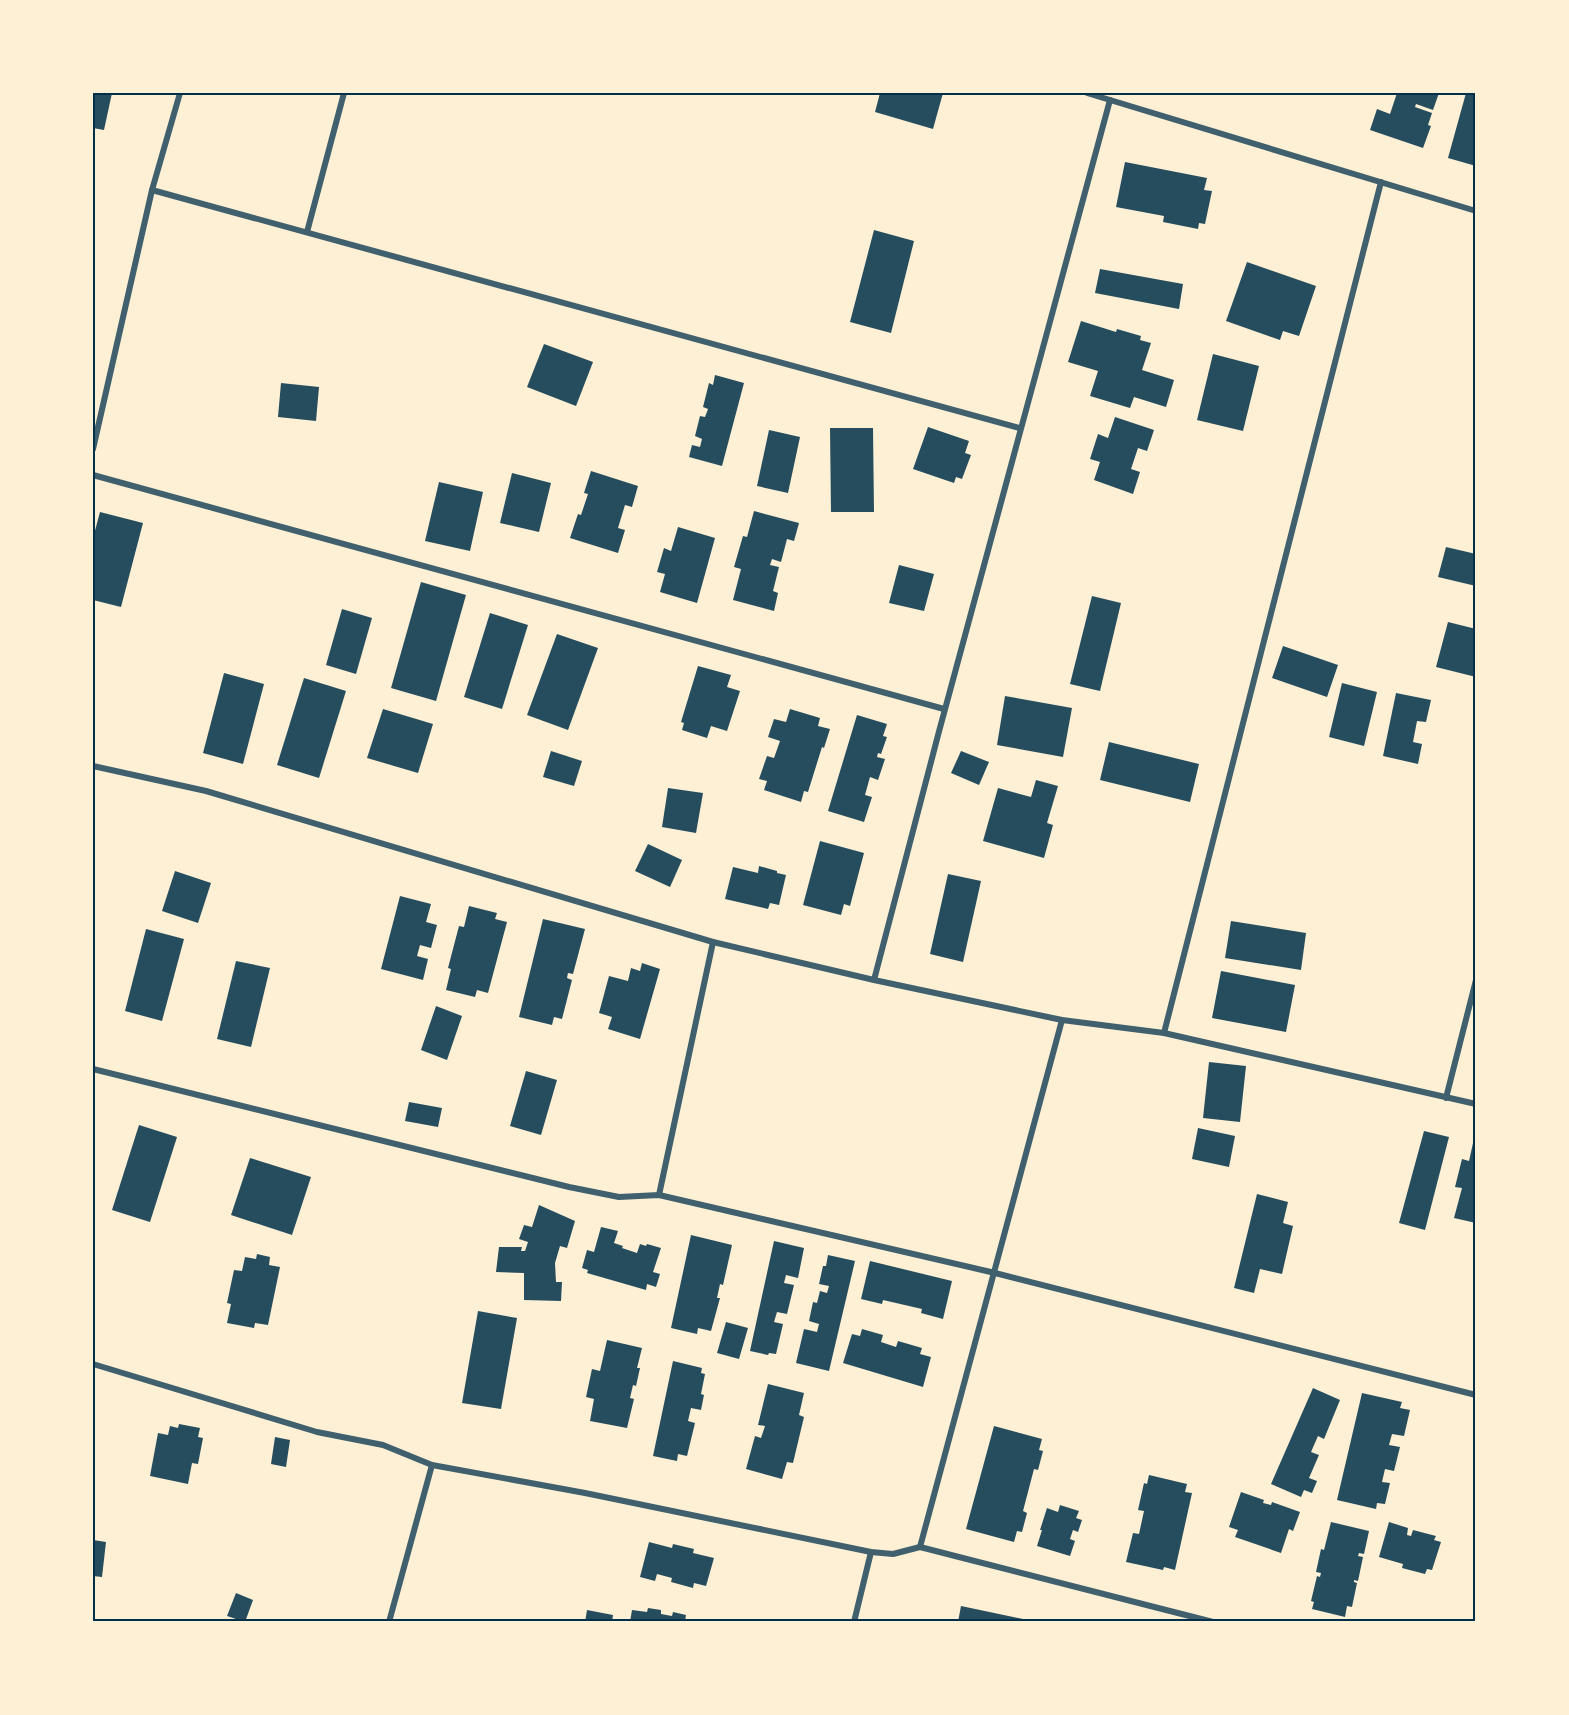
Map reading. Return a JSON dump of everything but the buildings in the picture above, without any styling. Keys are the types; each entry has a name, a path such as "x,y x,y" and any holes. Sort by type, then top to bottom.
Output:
{"street":[{"path":"93,449 152,189 180,93"},
{"path":"307,232 344,93"},
{"path":"1087,93 1476,211"},
{"path":"874,980 1019,428 1110,100"},
{"path":"1164,1033 1381,182"},
{"path":"152,189 1019,428"},
{"path":"93,475 944,709"},
{"path":"93,766 206,791 713,942 874,980 1062,1020 1164,1033 1476,1104"},
{"path":"659,1195 713,942"},
{"path":"1446,1098 1476,980"},
{"path":"920,1547 1062,1020"},
{"path":"93,1069 569,1187 619,1197 659,1195 995,1274 1476,1395"},
{"path":"93,1364 317,1431 383,1445 432,1465 585,1493 871,1552 893,1554 920,1547 1213,1622"},
{"path":"389,1622 432,1465"},
{"path":"854,1622 871,1552"}]}
